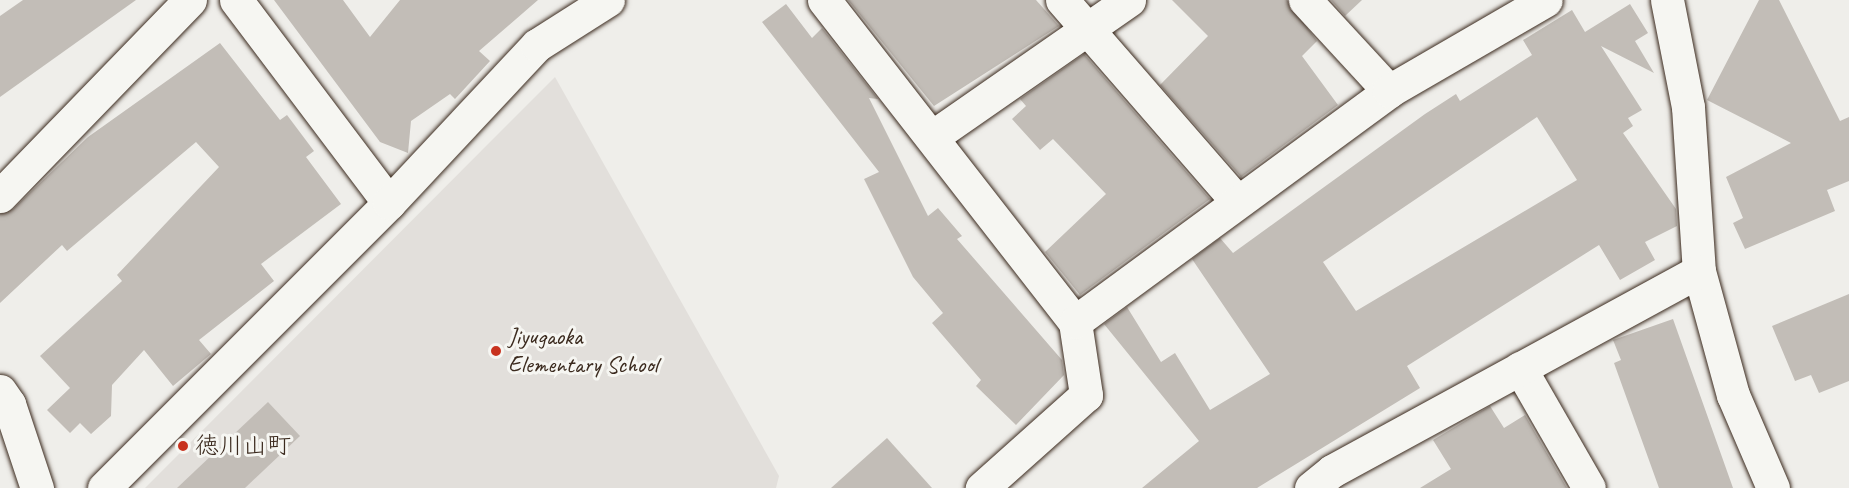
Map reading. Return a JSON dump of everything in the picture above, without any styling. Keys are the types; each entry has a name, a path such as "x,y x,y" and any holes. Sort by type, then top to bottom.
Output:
{"street":[{"path":"0,196 190,0"},
{"path":"236,0 389,203"},
{"path":"104,488 389,203 537,45 608,0"},
{"path":"824,0 1075,322 1086,395 982,488"},
{"path":"1062,0 1237,201"},
{"path":"932,137 1129,0"},
{"path":"1305,0 1389,92"},
{"path":"1075,322 1237,201 1389,92 1546,0"},
{"path":"1666,0 1688,107 1699,271 1733,395 1773,488"},
{"path":"1328,482 1520,368 1699,271"},
{"path":"1520,368 1589,488"},
{"path":"0,392 9,404 37,488"}],"shaded area":[{"name":"Jiyugaoka Elementary School","path":"555,77 779,476 776,488 145,488"}],"building":[{"path":"23,0 136,0 0,97 0,16"},
{"path":"274,0 343,0 370,37 400,0 538,0 479,51 490,61 455,99 450,94 411,121 408,153 380,142"},
{"path":"848,0 1036,0 1059,26 934,106"},
{"path":"1172,0 1287,0 1317,41 1302,56 1338,105 1241,177 1160,85 1208,36"},
{"path":"1331,0 1362,0 1345,16"},
{"path":"1759,0 1779,0 1840,121 1849,117 1849,181 1827,190 1835,211 1745,249 1733,223 1743,218 1726,177 1791,143 1707,100"},
{"path":"786,4 812,38 822,28 878,99 869,98 928,216 938,208 962,236 957,239 1062,360 1064,375 1016,425 976,386 981,380 932,323 943,313 913,277 864,179 879,172 762,22"},
{"path":"1630,4 1648,33 1635,41 1654,73 1601,46 1642,110 1628,118 1633,126 1623,133 1676,209 1677,226 1645,242 1655,260 1620,280 1599,245 1407,366 1420,388 1257,488 1142,488 1199,441 1104,324 1127,307 1161,362 1175,353 1210,410 1270,374 1192,259 1220,238 1233,253 1425,114 1456,94 1460,101 1532,55 1523,40 1572,10 1585,32","holes":["1537,117 1577,180 1356,311 1323,262"]},
{"path":"220,43 280,120 287,115 314,151 306,157 341,204 261,264 274,281 199,340 211,354 173,386 144,350 112,385 111,416 91,434 80,423 70,433 47,410 70,388 40,356 122,281 117,275 219,167 196,142 67,251 62,245 0,303 0,214 13,209 88,137"},
{"path":"1084,54 1210,199 1080,295 1045,252 1106,194 1053,139 1040,150 1012,119 1026,106 1020,99"},
{"path":"1849,294 1849,381 1819,393 1811,375 1795,381 1772,326"},
{"path":"1673,319 1733,488 1659,488 1614,363 1621,360 1613,340"},
{"path":"268,402 300,436 245,488 177,488"},
{"path":"1490,406 1504,428 1525,415 1567,488 1420,488 1451,469 1433,440"},
{"path":"887,438 932,488 831,488"}],"place":[{"name":"Jiyugaoka Elementary School","path":"496,351"},
{"name":"徳川山町","path":"183,446"}]}
